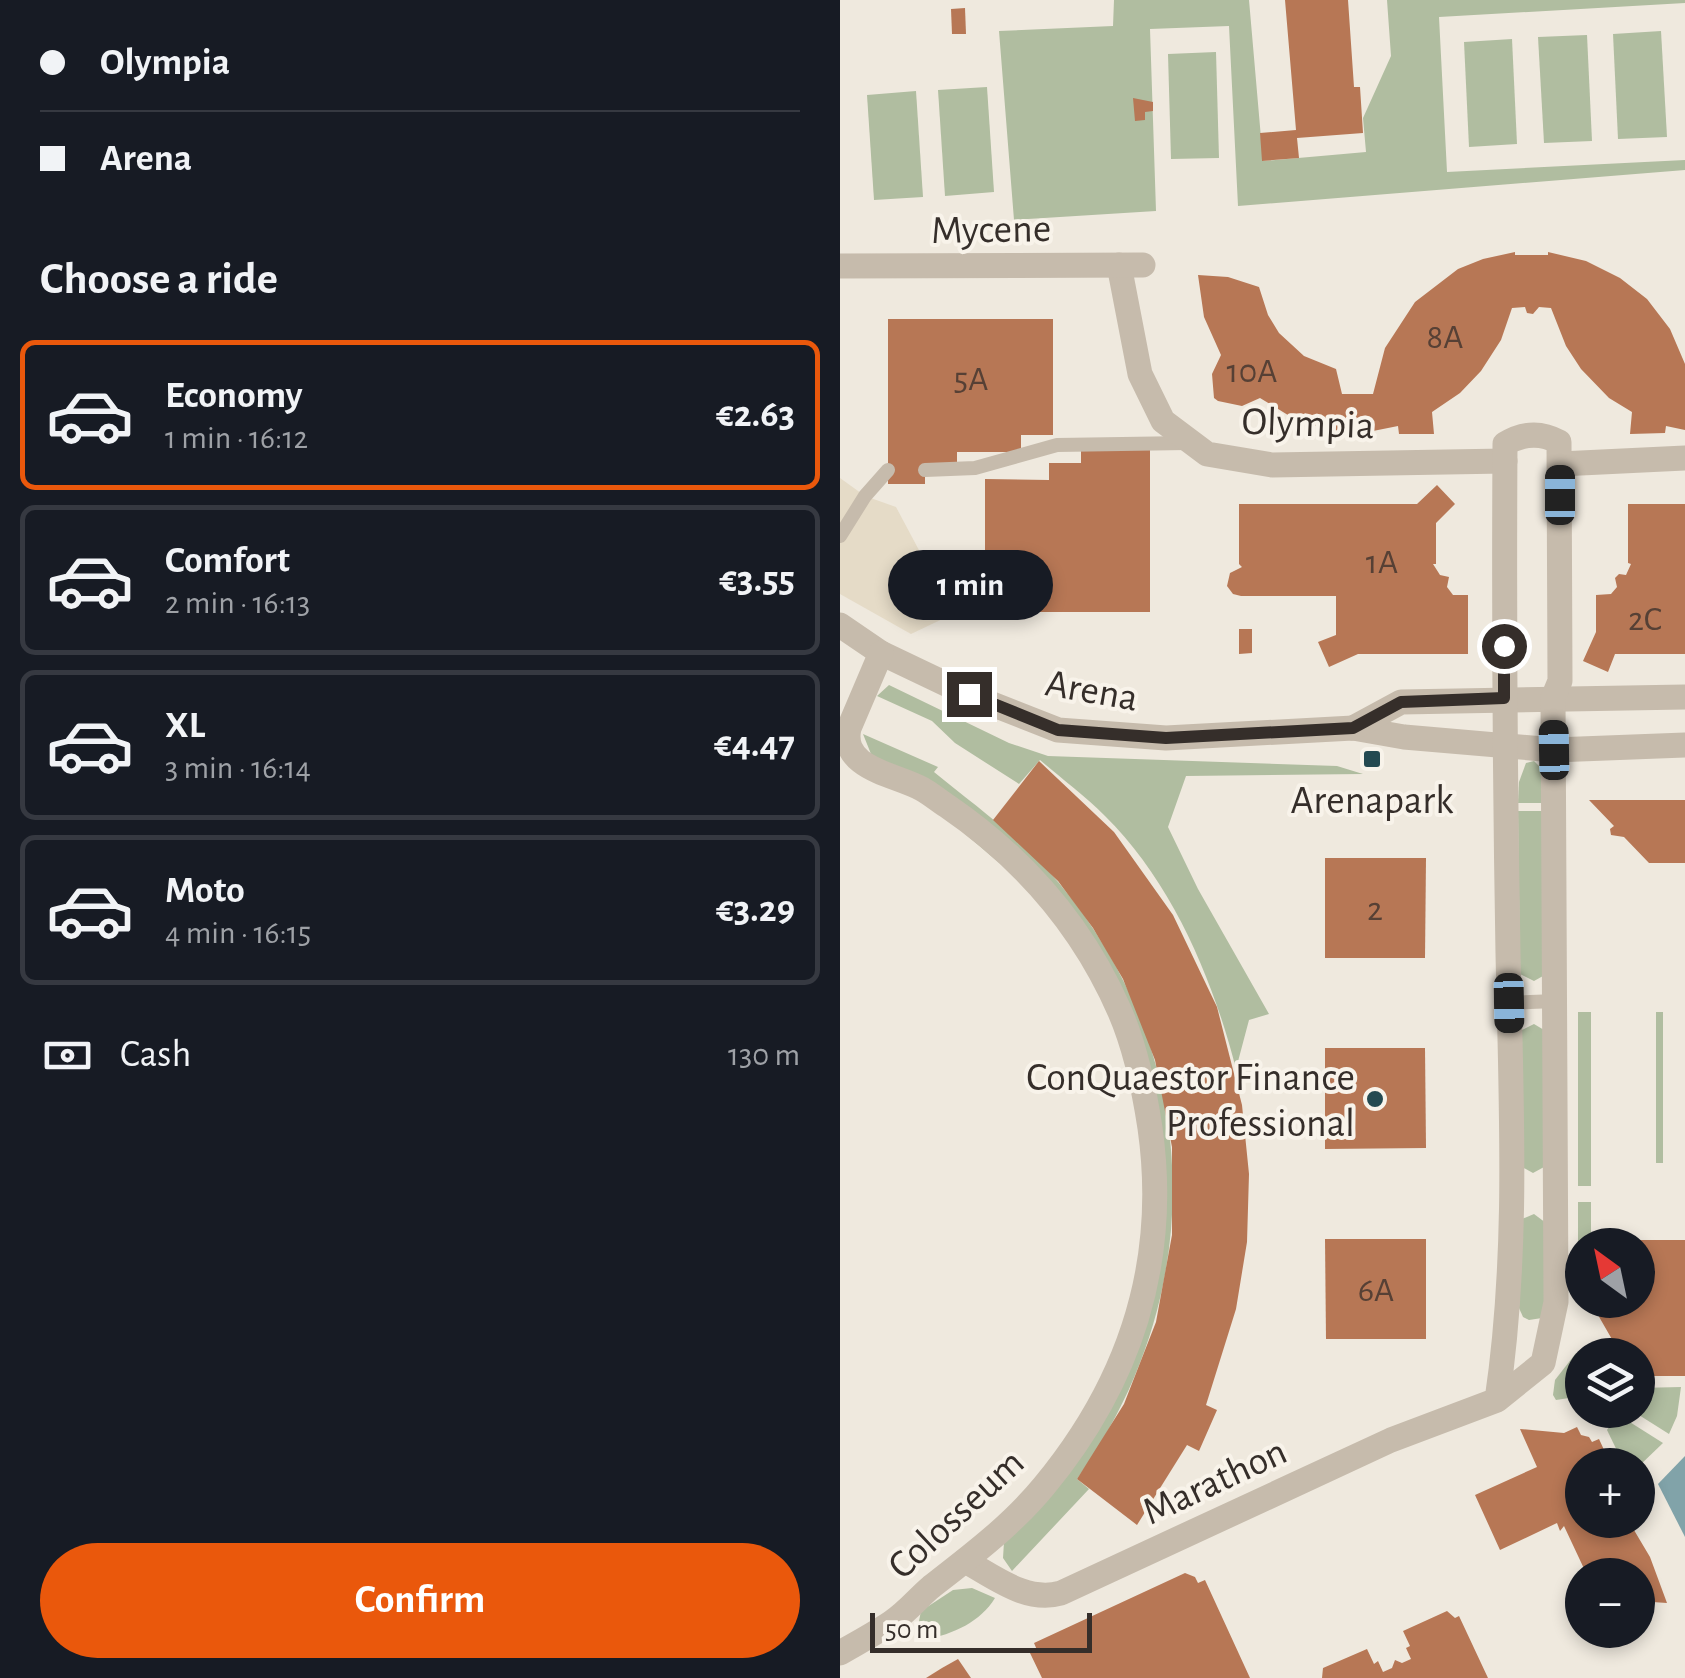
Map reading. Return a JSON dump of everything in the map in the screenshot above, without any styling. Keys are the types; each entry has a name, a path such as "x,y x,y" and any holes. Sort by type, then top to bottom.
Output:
{"street":[{"name":"Mycene","path":"840,266 1131,265"},
{"name":"Olympia","path":"1131,265 1140,374 1162,421 1206,454 1272,465 1505,461"},
{"path":"1497,1400 1508,1322 1512,1186 1504,744 1505,444 1517,437 1545,434 1560,442 1560,681 1553,698"},
{"path":"1560,464 1685,458"},
{"name":"Arena","path":"840,626 881,653 1058,730 1166,738 1353,728 1404,737 1554,750 1685,745"},
{"name":"Colosseum","path":"840,1653 895,1620 966,1561 1043,1488 1085,1432 1117,1374 1144,1301 1156,1224 1154,1160 1134,1046 1094,959 1058,906 1000,847 921,788 860,762 851,752 846,739 881,653"},
{"name":"Arena","path":"1353,728 1401,702 1685,697"},
{"name":"Marathon","path":"966,1561 1023,1592 1036,1596 1061,1593 1391,1440 1497,1400 1543,1364 1556,1302 1553,698"},
{"path":"1512,1186 1556,1194"}],"lane":[{"path":"925,470 975,468 1056,444 1192,443"},
{"path":"840,536 864,496 888,470"},
{"path":"1509,1003 1556,1001"}],"green space":[{"path":"1114,0 1249,0 1263,161 1366,152 1363,118 1391,56 1387,0 1685,0 1439,17 1447,172 1685,160 1685,170 1238,206 1229,26 1150,29 1156,211 1014,220 999,31 1113,26"},
{"path":"1661,31 1667,137 1618,139 1613,34"},
{"path":"1587,35 1592,141 1544,143 1538,37"},
{"path":"1512,39 1517,144 1469,147 1464,42"},
{"path":"1216,52 1219,158 1171,159 1168,54"},
{"path":"987,87 994,192 945,196 938,90"},
{"path":"916,91 923,197 874,200 867,95"},
{"path":"889,685 1009,743 1048,756 1337,766 1363,774 1186,776 1168,827 1198,889 1269,1014 1249,1020 1236,1069 1215,1001 1187,934 1170,901 1129,842 1040,760 1019,784 955,743 932,721 877,696"},
{"path":"863,734 938,767 934,772 1015,838 1059,883 1107,951 1142,1024 1164,1100 1173,1178 1168,1256 1151,1333 1120,1408 1077,1479 1089,1489 1012,1571 1003,1558 1004,1542 1068,1473 1165,1218 1096,945 871,754"},
{"path":"1534,761 1541,768 1546,803 1518,803 1519,782 1526,763"},
{"path":"1518,811 1546,811 1543,976 1534,981 1520,974"},
{"path":"1578,1012 1591,1012 1591,1186 1578,1186"},
{"path":"1656,1012 1663,1012 1663,1163 1656,1163"},
{"path":"1534,1024 1544,1030 1544,1167 1533,1173 1522,1167 1520,1031"},
{"path":"1578,1202 1591,1202 1591,1228 1578,1228"},
{"path":"1534,1214 1546,1223 1547,1308 1542,1318 1529,1320 1519,1308 1522,1219"},
{"path":"1565,1367 1565,1399 1556,1400 1553,1395 1555,1380"},
{"path":"1681,1387 1677,1416 1669,1434 1655,1425 1655,1388"},
{"path":"1639,1428 1663,1443 1655,1451 1616,1448 1607,1430"},
{"path":"972,1588 995,1598 965,1626 925,1639 918,1626 921,1611 953,1590"}],"shaded area":[{"path":"840,478 865,496 896,507 953,614 911,634 840,594"}],"water":[{"path":"1685,1456 1685,1537 1658,1484"}],"building":[{"path":"1285,0 1348,0 1354,87 1360,87 1363,133 1297,138 1299,158 1262,161 1260,133 1296,130"},
{"path":"965,8 966,34 952,34 951,9"},
{"path":"1133,98 1153,102 1153,111 1145,112 1145,120 1135,121"},
{"path":"1515,252 1548,252 1586,261 1620,278 1647,299 1670,329 1685,364 1685,430 1666,426 1665,433 1630,434 1632,412 1609,398 1581,369 1566,346 1551,308 1539,307 1533,314 1527,313 1525,307 1512,308 1501,340 1481,371 1460,393 1432,412 1434,434 1399,434 1398,426 1373,431 1372,422 1342,422 1342,431 1332,430 1296,420 1260,398 1242,406 1214,398 1212,374 1221,355 1204,317 1198,275 1228,277 1259,287 1279,333 1304,356 1336,369 1342,394 1373,394 1385,348 1415,302 1458,269"},
{"path":"888,319 1053,319 1053,435 1021,435 1021,452 957,452 957,468 925,467 925,484 888,484"},
{"path":"1081,447 1150,447 1150,612 985,612 985,479 1049,480 1049,463 1081,463"},
{"path":"1437,485 1455,504 1436,523 1433,564 1440,575 1449,577 1447,587 1453,595 1468,595 1468,654 1358,654 1329,667 1318,642 1336,635 1336,596 1241,596 1233,594 1227,586 1230,573 1242,567 1239,504 1417,504"},
{"path":"1628,504 1685,504 1685,654 1615,654 1608,672 1583,661 1596,632 1596,595 1611,594 1617,587 1615,578 1626,575 1631,564"},
{"path":"1239,629 1252,629 1252,653 1239,654"},
{"path":"1039,761 1114,832 1173,915 1217,1007 1242,1105 1249,1174 1247,1242 1236,1309 1206,1405 1217,1410 1199,1451 1187,1445 1137,1525 1077,1479 1124,1404 1156,1322 1172,1235 1172,1147 1155,1060 1123,979 1093,928 1058,881 993,820"},
{"path":"1589,800 1685,800 1685,863 1649,863 1624,837 1611,835 1614,826"},
{"path":"1325,858 1426,858 1425,958 1325,958"},
{"path":"1325,1048 1425,1048 1426,1148 1325,1149"},
{"path":"1325,1239 1426,1239 1426,1339 1326,1339"},
{"path":"1655,1240 1685,1240 1685,1376 1655,1376 1655,1338 1611,1338 1600,1318 1655,1318"},
{"path":"1578,1428 1592,1442 1599,1439 1603,1448 1565,1448 1565,1528 1560,1531 1557,1523 1500,1550 1475,1495 1537,1467 1520,1429 1564,1433"},
{"path":"1570,1538 1639,1538 1650,1558 1579,1558"},
{"path":"1655,1571 1667,1603 1655,1602"},
{"path":"1185,1573 1198,1583 1205,1580 1250,1678 1042,1678 1030,1653 1037,1650 1034,1643"},
{"path":"1447,1611 1455,1618 1459,1616 1488,1678 1322,1678 1323,1668 1367,1649 1383,1672 1392,1668 1395,1660 1402,1663 1411,1659 1403,1631"},
{"path":"958,1659 971,1678 926,1678 942,1668"}],"place":[{"name":"Arenapark","path":"1372,759"},
{"name":"ConQuaestor Finance Professional","path":"1375,1099"}],"route":[{"path":"969,694 1058,730 1166,738 1353,728 1401,702 1504,698 1504,646"}]}
